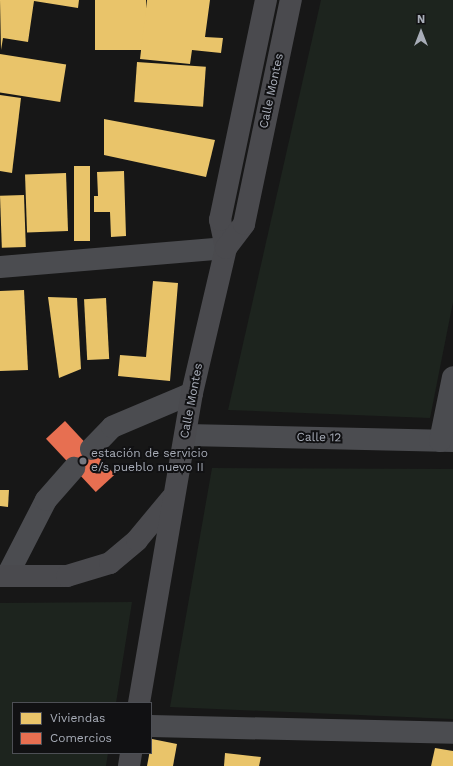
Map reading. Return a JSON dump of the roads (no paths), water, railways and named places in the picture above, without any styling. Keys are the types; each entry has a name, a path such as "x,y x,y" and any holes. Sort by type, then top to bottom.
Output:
{"street":[{"name":"Calle Montes","path":"226,248 220,220 266,0"},
{"name":"Calle Montes","path":"4,576 67,576 110,563 137,540 172,498 186,435 192,393 226,248 244,224 291,0"},
{"path":"0,267 226,248"},
{"path":"447,441 453,377"},
{"path":"91,449 112,427 192,393"},
{"name":"Calle 12","path":"186,435 447,441"},
{"path":"4,576 46,500 74,468"},
{"path":"139,702 172,498"},
{"path":"152,726 453,733"},
{"path":"129,766 131,754"}],"place":[{"name":"estación de servicio e/s pueblo nuevo II","path":"83,461"}]}
